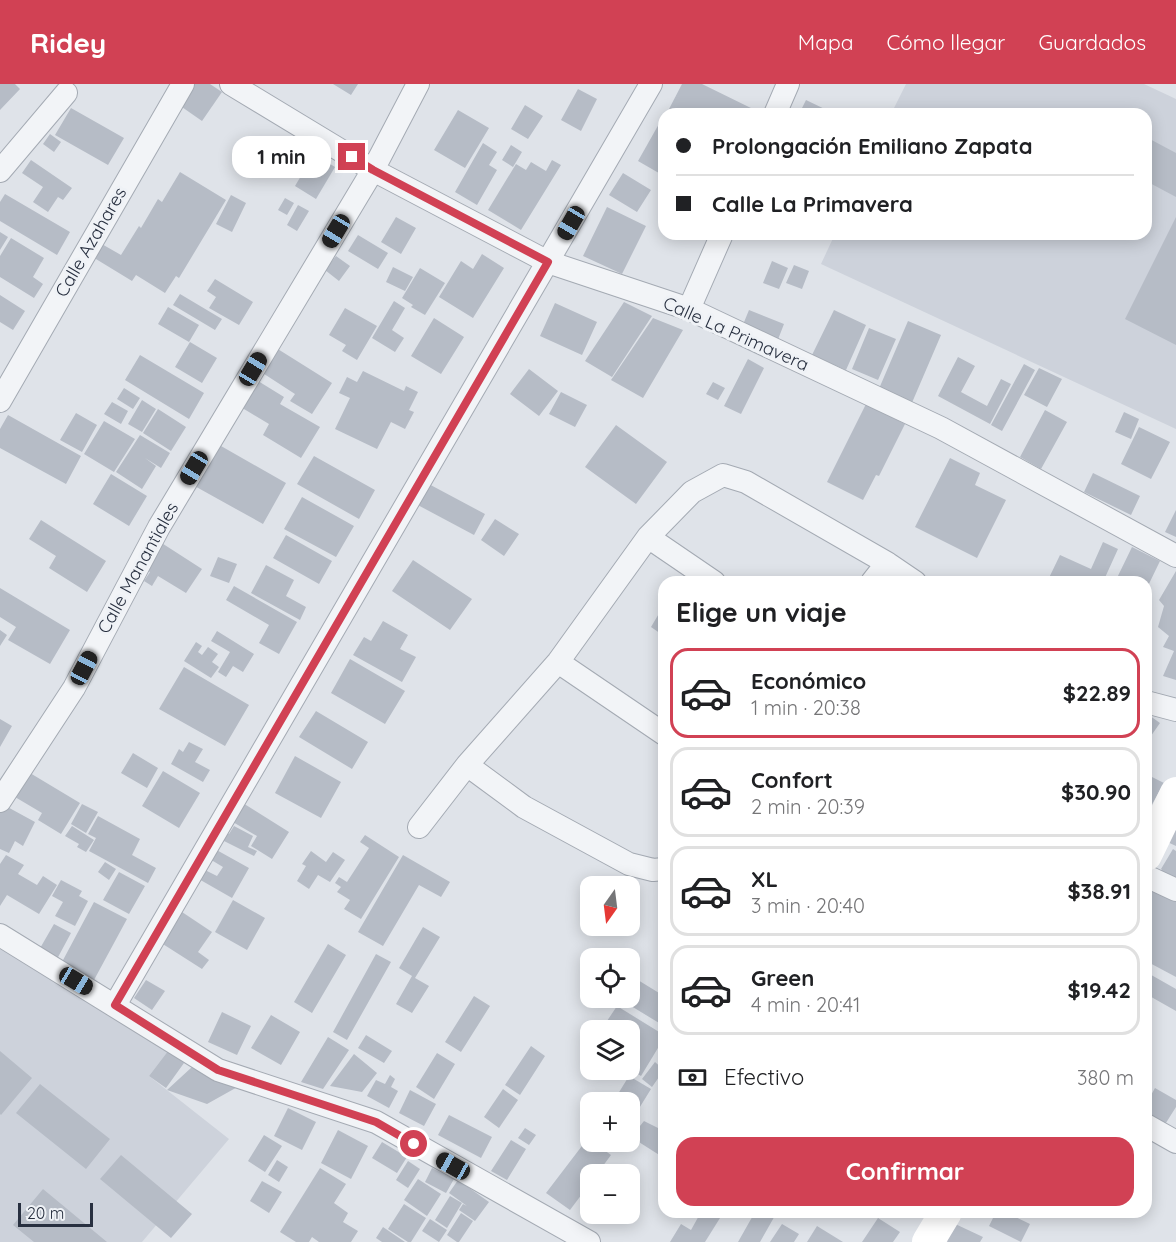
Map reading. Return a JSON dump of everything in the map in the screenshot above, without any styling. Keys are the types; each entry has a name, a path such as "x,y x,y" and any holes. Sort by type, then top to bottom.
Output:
{"main road":[{"path":"1152,843 1176,794"},
{"path":"928,1242 942,1218"}],"street":[{"name":"Calle Azahares","path":"0,401 183,84"},
{"name":"Calle La Primavera","path":"231,84 373,170 548,262 689,309 941,428 1176,556"},
{"name":"Calle Manantiales","path":"0,801 74,688 159,527 373,170 418,84"},
{"path":"115,1005 651,84"},
{"path":"778,108 788,84"},
{"path":"0,171 66,93"},
{"path":"689,309 720,240"},
{"path":"419,827 467,765 558,662 648,537 692,492 723,475 746,482 906,576"},
{"path":"648,537 705,576"},
{"path":"877,576 887,563"},
{"path":"558,662 658,730"},
{"path":"1152,704 1176,710"},
{"path":"467,765 524,807 629,864 658,870"},
{"path":"1152,879 1176,890"},
{"path":"0,935 218,1070 376,1122 589,1242"},
{"path":"1152,1128 1176,1142"}],"shaded area":[{"path":"906,84 1144,84 1176,99 1176,429 821,264 832,240 1152,240 1152,108 894,108"},
{"path":"0,933 168,1051 149,1076 229,1139 142,1242 0,1242"}],"building":[{"path":"0,84 15,84 20,89 0,110"},
{"path":"194,84 210,84 222,92 202,121 179,105"},
{"path":"333,84 358,84 351,95"},
{"path":"682,84 702,84 751,108 670,108"},
{"path":"578,89 597,99 581,131 561,120"},
{"path":"806,100 823,108 802,108"},
{"path":"525,105 543,116 528,139 511,129"},
{"path":"71,108 124,138 108,165 55,135"},
{"path":"458,110 489,128 465,168 434,150"},
{"path":"658,126 658,173 638,161"},
{"path":"50,134 61,142 54,152 43,144"},
{"path":"1152,140 1176,153 1176,197 1152,184"},
{"path":"483,143 497,152 489,165 497,170 477,205 455,192"},
{"path":"511,145 522,152 513,167 502,160"},
{"path":"314,154 335,167 316,199 295,186"},
{"path":"31,160 72,188 63,200 58,197 48,212 33,202 43,187 22,173"},
{"path":"552,160 561,165 521,230 488,210 516,164 526,170 531,162 546,171"},
{"path":"180,172 226,200 179,278 176,276 165,293 136,275 132,281 91,256 100,243 121,255 139,226 141,228 158,199 162,202"},
{"path":"623,173 651,190 637,212 609,195"},
{"path":"5,194 70,232 57,255 0,221 0,202"},
{"path":"231,195 246,203 232,232 216,224"},
{"path":"285,198 294,203 287,215 278,210"},
{"path":"298,205 309,211 297,231 287,225"},
{"path":"607,207 646,226 622,274 583,256"},
{"path":"396,217 416,228 401,254 381,242"},
{"path":"1176,217 1176,345 1125,319"},
{"path":"0,232 8,237 0,250"},
{"path":"358,235 388,253 378,269 348,251"},
{"path":"11,238 44,258 33,277 43,284 34,298 0,277 0,256"},
{"path":"482,254 504,268 473,318 439,297 461,261 473,269"},
{"path":"336,256 350,266 339,281 325,270"},
{"path":"772,261 788,268 779,289 763,283"},
{"path":"794,265 809,271 802,289 786,283"},
{"path":"393,267 413,277 405,291 386,282"},
{"path":"420,268 445,283 425,315 411,307 413,305 402,298"},
{"path":"215,279 253,302 239,325 209,308 216,297 207,291"},
{"path":"180,294 222,319 215,330 173,305"},
{"path":"0,295 25,311 13,330 0,322"},
{"path":"394,301 405,308 392,330 404,338 395,352 372,338"},
{"path":"624,302 652,316 612,377 585,361"},
{"path":"555,303 597,322 582,355 540,336"},
{"path":"168,307 199,325 189,342 158,324"},
{"path":"345,308 377,326 357,360 342,351 346,345 329,335"},
{"path":"749,310 784,324 777,342 742,327"},
{"path":"834,310 866,325 846,370 812,355"},
{"path":"434,318 464,337 441,374 411,356"},
{"path":"653,318 683,330 643,398 611,380"},
{"path":"908,321 941,335 911,405 878,391"},
{"path":"869,328 896,339 878,380 852,369"},
{"path":"190,342 217,358 202,383 175,367"},
{"path":"273,346 332,383 312,414 290,401 295,394 258,370"},
{"path":"140,355 204,393 189,419 125,380"},
{"path":"958,357 975,366 961,392 987,406 1001,379 1011,384 990,424 938,396"},
{"path":"748,359 764,368 741,414 724,406"},
{"path":"1024,364 1035,370 1002,431 991,425"},
{"path":"1039,368 1062,379 1047,407 1024,395"},
{"path":"529,369 558,391 539,416 510,394"},
{"path":"363,371 404,391 406,386 418,392 409,410 414,412 405,429 391,422 377,449 335,429 350,398 339,393 347,377 357,382"},
{"path":"250,376 284,397 280,404 320,427 301,458 263,435 269,424 234,403"},
{"path":"713,382 725,388 718,400 706,394"},
{"path":"124,388 140,398 133,409 117,399"},
{"path":"561,392 587,405 575,427 549,414"},
{"path":"142,400 156,409 142,432 128,424"},
{"path":"112,402 128,411 121,424 104,414"},
{"path":"866,404 905,424 879,476 876,475 863,500 827,482"},
{"path":"158,409 186,427 171,451 143,433"},
{"path":"1045,410 1067,422 1041,469 1020,457"},
{"path":"1124,412 1139,419 1131,439 1115,432"},
{"path":"76,413 97,425 82,452 60,440"},
{"path":"8,415 81,456 66,484 0,448 0,429"},
{"path":"104,421 135,439 114,472 84,454"},
{"path":"616,425 667,462 636,504 585,467"},
{"path":"1139,427 1170,442 1151,479 1121,464"},
{"path":"140,435 170,453 161,468 145,458 156,466 142,489 116,472"},
{"path":"214,442 286,483 263,524 191,484"},
{"path":"314,456 375,490 359,519 297,484"},
{"path":"950,458 980,473 975,485 1006,500 977,558 915,527"},
{"path":"1093,473 1140,496 1131,515 1084,492"},
{"path":"111,474 147,496 129,526 93,504"},
{"path":"425,482 485,514 474,535 414,503"},
{"path":"302,497 354,526 336,557 284,529"},
{"path":"1176,510 1176,537 1165,532"},
{"path":"495,519 519,534 504,556 481,540"},
{"path":"41,520 106,561 87,592 49,568 56,556 29,539"},
{"path":"286,535 332,561 319,584 273,558"},
{"path":"157,540 202,569 186,593 158,576 152,586 144,581 150,572 141,566"},
{"path":"1103,542 1118,549 1106,576 1050,576 1060,555 1091,569"},
{"path":"1132,547 1160,561 1152,578 1118,576"},
{"path":"218,557 237,564 229,583 210,576"},
{"path":"413,560 472,599 450,630 392,591"},
{"path":"266,565 294,580 286,596 306,607 300,620 251,593"},
{"path":"1176,571 1176,680 1163,676 1174,651 1163,647 1169,636 1158,627 1164,606 1159,600"},
{"path":"234,586 297,622 279,654 259,643 269,625 226,600"},
{"path":"0,588 70,630 50,664 8,640 16,627 0,617"},
{"path":"658,615 658,632 651,627"},
{"path":"383,621 408,635 400,649 416,657 402,682 353,655 364,637 371,641"},
{"path":"0,630 7,635 0,646"},
{"path":"217,631 254,654 243,672 233,666 226,677 218,672 230,652 211,641"},
{"path":"196,642 202,646 198,652 202,655 208,647 218,654 212,662 219,667 211,678 184,661"},
{"path":"350,659 405,691 385,724 331,693"},
{"path":"184,667 249,705 225,746 159,709"},
{"path":"316,711 368,742 352,769 299,737"},
{"path":"1152,717 1160,723 1152,734"},
{"path":"0,719 12,726 0,747"},
{"path":"189,742 203,749 195,762 210,770 203,782 171,764 179,749 183,752"},
{"path":"133,753 158,768 147,788 121,773"},
{"path":"295,756 341,782 321,818 275,793"},
{"path":"163,771 200,793 179,828 142,806"},
{"path":"30,773 80,803 61,834 38,820 42,813 15,797"},
{"path":"1152,777 1164,783 1152,804"},
{"path":"238,800 289,832 272,859 251,846 257,836 226,818"},
{"path":"2,804 35,822 23,846 15,841 9,853 0,849 0,808"},
{"path":"82,804 98,812 86,833 71,824"},
{"path":"1176,815 1176,846 1163,840"},
{"path":"98,816 140,839 132,855 156,868 148,883 89,851 96,838 88,834"},
{"path":"72,826 94,840 86,852 77,847 79,844 65,836"},
{"path":"234,826 253,836 248,847 257,851 254,856 218,838 222,831 229,834"},
{"path":"365,835 399,857 361,919 344,909 350,900 337,892 341,887 335,883 339,877 347,882 369,848 360,842"},
{"path":"213,848 249,868 232,898 197,878 203,869 217,876 223,867 208,858"},
{"path":"1173,849 1176,851 1176,885 1159,876"},
{"path":"311,851 326,862 333,852 345,860 330,882 318,875 309,889 297,881 306,866 302,864"},
{"path":"6,855 24,865 18,874 37,885 43,876 57,885 39,914 7,895 0,906 0,864"},
{"path":"403,855 450,882 441,897 419,885 383,946 358,932"},
{"path":"105,862 116,869 109,880 98,872"},
{"path":"119,872 145,886 129,914 103,900"},
{"path":"61,880 82,891 79,896 88,901 75,926 55,916 63,902 52,896"},
{"path":"1152,888 1176,900 1176,977 1152,964"},
{"path":"233,900 265,918 247,950 215,932"},
{"path":"94,902 127,919 94,980 62,962"},
{"path":"176,908 212,932 198,952 209,960 202,969 155,939"},
{"path":"54,924 71,933 57,959 39,950"},
{"path":"423,927 440,937 415,978 429,986 412,1013 396,1004 412,976 399,968"},
{"path":"328,944 346,955 312,1013 294,1002"},
{"path":"376,954 391,962 347,1040 333,1032"},
{"path":"1152,975 1176,989 1176,1011 1152,997"},
{"path":"146,980 165,991 152,1010 134,998"},
{"path":"640,981 658,992 658,1022 634,1008 640,1008"},
{"path":"474,996 490,1006 461,1052 445,1042"},
{"path":"616,1008 620,1008 640,1020 608,1020"},
{"path":"222,1012 251,1026 237,1055 208,1042"},
{"path":"271,1015 300,1032 281,1065 251,1048"},
{"path":"640,1020 658,1031 658,1048 641,1076"},
{"path":"366,1035 392,1051 384,1063 358,1048"},
{"path":"328,1037 349,1050 323,1089 301,1082"},
{"path":"531,1046 545,1056 520,1095 505,1085"},
{"path":"0,1051 32,1078 1,1115 0,1114"},
{"path":"168,1051 184,1063 166,1088 149,1076"},
{"path":"437,1053 455,1064 434,1099 416,1087"},
{"path":"354,1054 377,1073 362,1092 330,1086"},
{"path":"655,1062 658,1065 658,1078 652,1087 642,1079"},
{"path":"192,1067 241,1085 207,1104 167,1090"},
{"path":"390,1075 395,1079 391,1087 398,1091 389,1108 367,1096 376,1080 385,1084"},
{"path":"627,1080 636,1080 651,1089 640,1107 640,1092 619,1092"},
{"path":"40,1084 110,1139 86,1169 16,1113"},
{"path":"1155,1088 1176,1100 1176,1107 1164,1126 1152,1118 1152,1093"},
{"path":"503,1089 518,1100 499,1128 484,1117"},
{"path":"410,1090 436,1104 424,1126 399,1113"},
{"path":"288,1108 316,1122 302,1150 274,1136"},
{"path":"449,1115 492,1137 481,1158 438,1135"},
{"path":"644,1121 658,1128 658,1154 640,1143 640,1126"},
{"path":"525,1128 536,1135 529,1145 518,1138"},
{"path":"338,1130 368,1146 351,1179 321,1163"},
{"path":"264,1135 282,1146 265,1172 248,1161"},
{"path":"511,1140 526,1149 507,1180 491,1171"},
{"path":"382,1142 407,1157 397,1173 372,1158"},
{"path":"580,1148 580,1152 607,1152 611,1155 604,1164 580,1164 580,1197 570,1210 546,1193"},
{"path":"121,1155 192,1214 171,1238 100,1179"},
{"path":"277,1160 288,1167 279,1182 268,1175"},
{"path":"408,1161 420,1169 408,1188 396,1180"},
{"path":"320,1168 346,1184 334,1203 348,1213 343,1222 358,1231 351,1242 319,1242 312,1237 309,1242 296,1242 280,1232"},
{"path":"432,1168 454,1179 446,1193 425,1182"},
{"path":"418,1179 441,1194 427,1216 404,1200"},
{"path":"458,1180 489,1202 475,1221 459,1210 463,1204 467,1206 449,1193"},
{"path":"262,1181 282,1192 269,1213 250,1201"},
{"path":"43,1189 107,1242 34,1242 13,1225"},
{"path":"450,1196 462,1203 447,1228 435,1220"},
{"path":"404,1204 426,1218 411,1242 388,1229"},
{"path":"461,1213 473,1221 457,1242 447,1235"},
{"path":"698,1218 720,1218 705,1242 670,1242 681,1224 691,1230"},
{"path":"752,1218 774,1218 760,1242 738,1242"},
{"path":"878,1218 900,1232 893,1242 862,1242"},
{"path":"993,1218 1018,1218 1030,1224 1021,1242 989,1226"},
{"path":"430,1219 447,1230 439,1242 422,1231"},
{"path":"951,1222 983,1237 980,1242 948,1242 942,1239"},
{"path":"782,1224 799,1234 794,1242 770,1242"},
{"path":"817,1226 843,1242 807,1242"},
{"path":"383,1227 405,1242 382,1242 376,1238"}],"route":[{"path":"352,157 548,262 115,1005 218,1070 376,1122 414,1144"}]}
